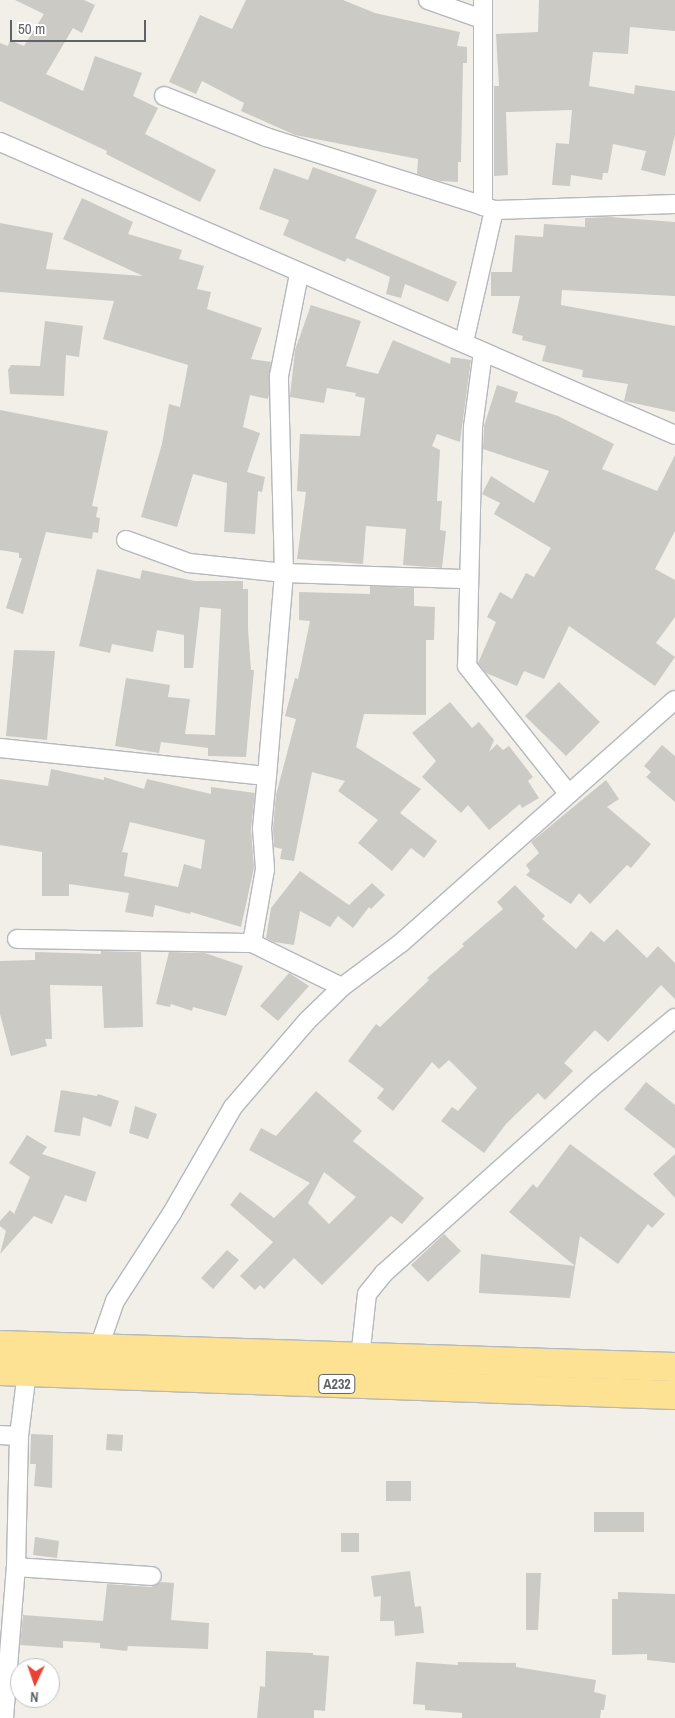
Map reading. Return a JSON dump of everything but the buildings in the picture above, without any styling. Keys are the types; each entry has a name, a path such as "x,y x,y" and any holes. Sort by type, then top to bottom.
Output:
{"highway":[{"name":"A232","path":"0,1345 360,1358 452,1374 675,1395"},
{"name":"A232","path":"13,1372 92,1377 452,1374 675,1367"}],"street":[{"path":"428,0 482,19"},
{"path":"464,342 489,208 482,19 483,0"},
{"path":"164,96 266,137 489,208 675,204"},
{"path":"0,142 299,274 464,342 675,436"},
{"path":"252,943 265,869 262,828 284,573 279,376 299,274"},
{"path":"483,352 473,427 467,666 568,794"},
{"path":"126,540 190,563 284,573 469,579"},
{"path":"98,1350 116,1301 172,1213 233,1106 342,987 401,942 675,700"},
{"path":"0,748 267,776"},
{"path":"17,939 252,943 342,987"},
{"path":"360,1358 368,1294 384,1273 599,1081 675,1018"},
{"path":"4,1718 16,1567 19,1436 13,1372"},
{"path":"0,1435 19,1436"},
{"path":"16,1567 152,1576"}]}
